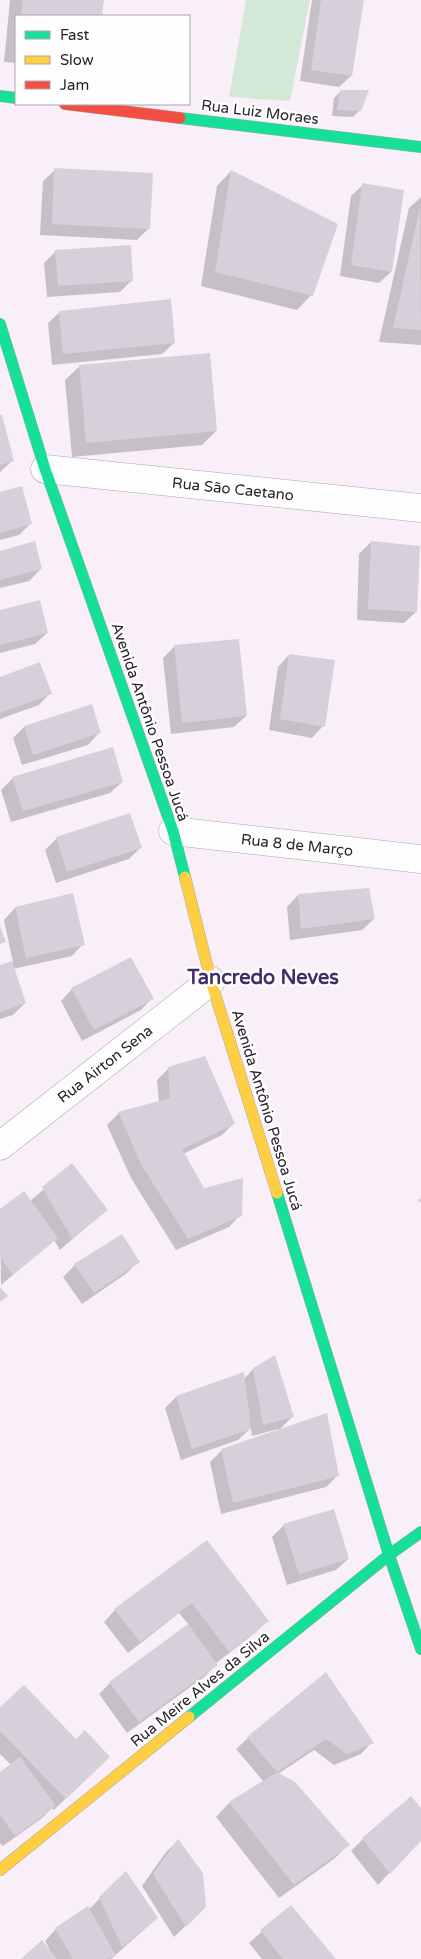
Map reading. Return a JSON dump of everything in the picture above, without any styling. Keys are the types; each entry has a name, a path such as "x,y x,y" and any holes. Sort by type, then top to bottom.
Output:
{"street":[{"path":"0,96 15,98"},
{"name":"Rua Luiz Moraes","path":"73,105 421,147"},
{"name":"Avenida Antônio Pessoa Jucá","path":"0,324 45,469 173,832 211,981 389,1555 421,1649"},
{"name":"Rua São Caetano","path":"45,469 421,508"},
{"name":"Rua 8 de Março","path":"173,832 421,859"},
{"name":"Rua Airton Sena","path":"0,1146 211,981"},
{"name":"Rua Meire Alves da Silva","path":"0,1870 389,1555 421,1532"}],"green space":[{"path":"246,0 310,0 290,101 229,97"}],"building":[{"path":"23,0 104,0 102,15 21,15"},
{"path":"321,0 364,0 352,76 311,70"},
{"path":"340,90 369,90 361,111 337,110"},
{"path":"54,168 153,173 150,229 52,224"},
{"path":"231,170 338,224 313,296 215,272"},
{"path":"362,183 404,190 392,272 351,265"},
{"path":"420,207 421,330 393,328"},
{"path":"131,245 133,281 58,286 55,250"},
{"path":"171,299 175,343 63,354 59,311"},
{"path":"210,353 217,431 86,443 79,365"},
{"path":"0,415 2,415 14,461 0,465"},
{"path":"22,486 32,524 0,533 0,492"},
{"path":"35,541 42,569 0,580 0,551"},
{"path":"371,541 420,546 417,612 368,609"},
{"path":"40,600 48,633 0,645 0,610"},
{"path":"239,639 247,716 182,723 174,645"},
{"path":"289,654 335,660 325,727 280,719"},
{"path":"40,662 52,694 0,713 0,677"},
{"path":"92,704 101,733 33,755 24,726"},
{"path":"113,747 123,782 23,811 12,777"},
{"path":"130,813 142,848 67,872 56,837"},
{"path":"369,888 375,919 301,929 298,894"},
{"path":"73,893 85,945 26,958 15,907"},
{"path":"0,926 6,942 0,944"},
{"path":"131,957 154,999 94,1030 71,988"},
{"path":"12,961 26,1003 0,1012 0,965"},
{"path":"205,1056 235,1124 182,1149 204,1188 243,1178 242,1216 188,1239 142,1166 118,1112 170,1098 168,1067"},
{"path":"72,1163 108,1210 72,1239 42,1187"},
{"path":"24,1191 58,1238 13,1275 0,1257 0,1209"},
{"path":"122,1234 140,1262 94,1293 74,1264"},
{"path":"0,1287 8,1296 0,1302"},
{"path":"275,1355 294,1417 263,1425 253,1368"},
{"path":"244,1372 251,1429 192,1449 176,1396"},
{"path":"327,1413 339,1476 233,1503 221,1449"},
{"path":"334,1509 349,1559 299,1574 283,1524"},
{"path":"207,1540 269,1621 229,1652 192,1603 140,1642 114,1609"},
{"path":"188,1624 218,1665 139,1722 109,1682"},
{"path":"326,1672 374,1743 347,1754 326,1739 277,1772 247,1737"},
{"path":"24,1685 76,1739 85,1730 110,1757 66,1799 0,1731 0,1707"},
{"path":"20,1757 56,1806 15,1836 0,1815 0,1772"},
{"path":"277,1772 295,1782 350,1845 294,1885 229,1802"},
{"path":"411,1796 421,1808 421,1841 390,1874 362,1838"},
{"path":"178,1839 203,1873 206,1907 186,1927 153,1874"},
{"path":"126,1871 158,1918 122,1947 99,1897"},
{"path":"291,1905 336,1959 283,1959 260,1930"},
{"path":"88,1906 116,1956 106,1959 73,1959 55,1928"},
{"path":"42,1940 57,1959 21,1959"}],"traffic: fast":[{"path":"0,96 15,98"},
{"path":"180,118 421,147"},
{"path":"0,324 45,469 173,831 185,877"},
{"path":"277,1193 389,1555 421,1649"},
{"path":"189,1717 389,1555 421,1532"}],"traffic: slow":[{"path":"185,877 211,981 277,1193"},
{"path":"0,1870 189,1717"}],"traffic: jam":[{"path":"73,105 180,118"}],"district":[{"name":"Tancredo Neves","path":"263,977"}]}
